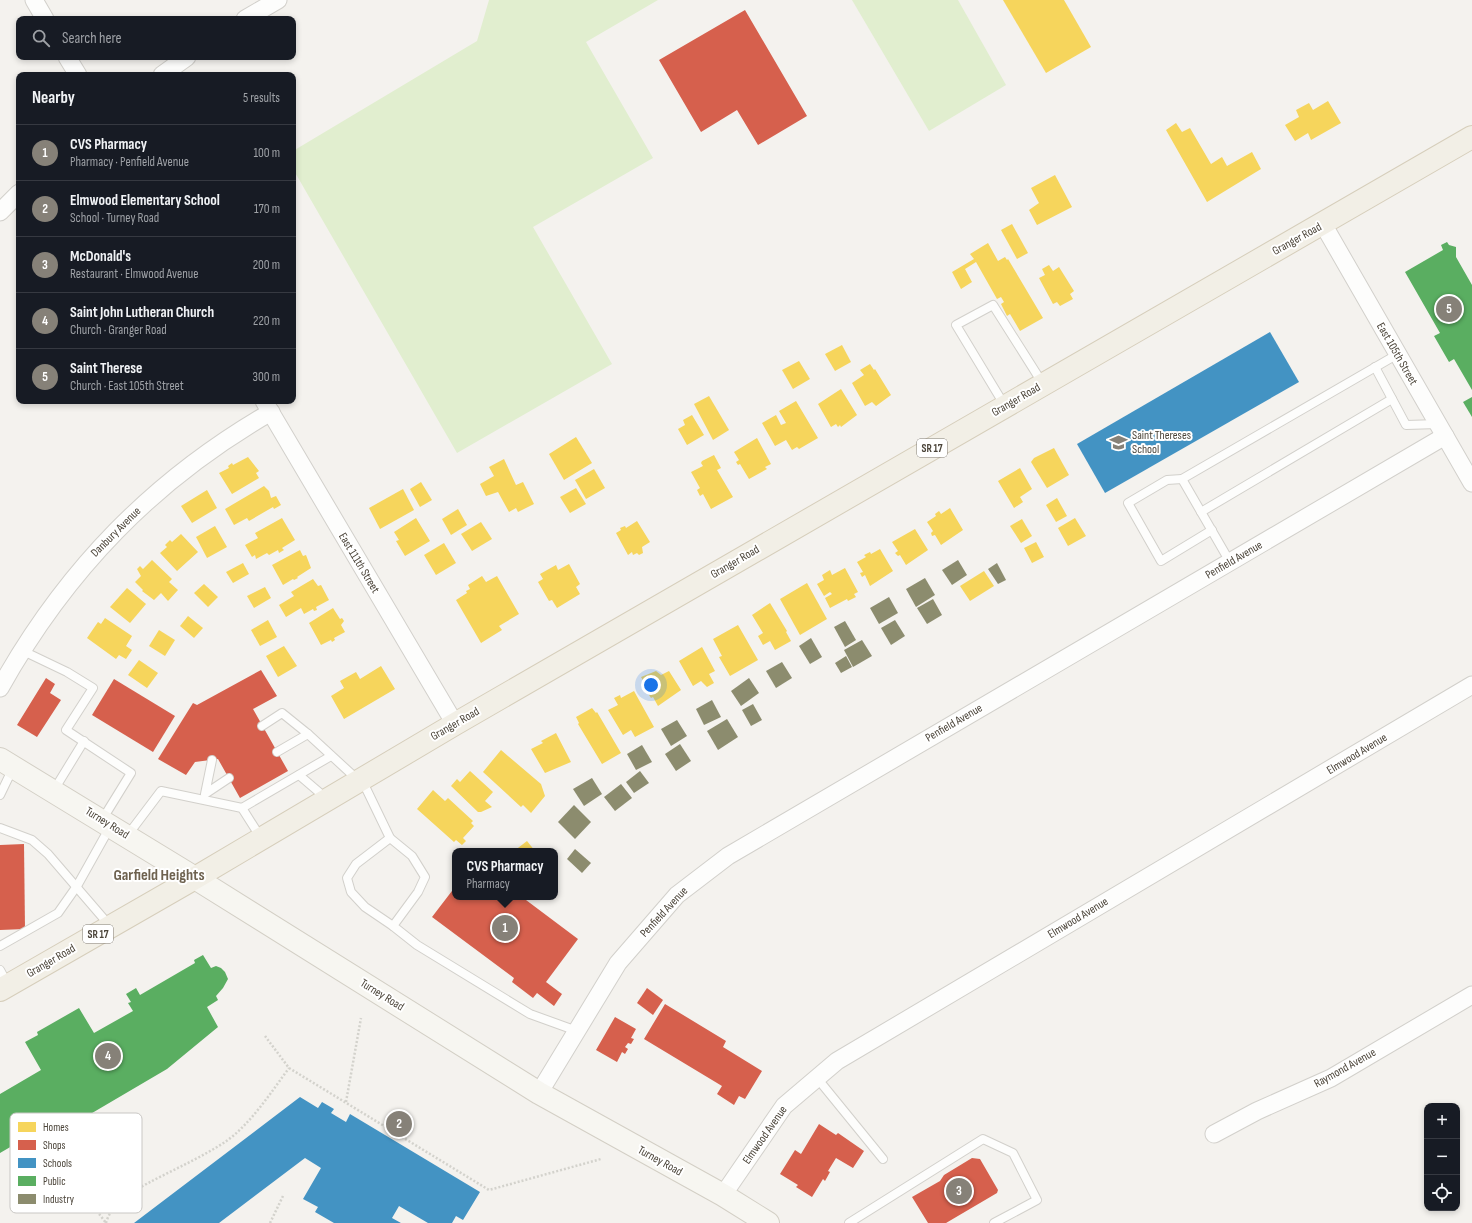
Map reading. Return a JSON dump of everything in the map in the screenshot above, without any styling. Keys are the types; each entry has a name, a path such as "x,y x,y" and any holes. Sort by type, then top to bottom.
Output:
{"main road":[{"name":"Granger Road","path":"3,982 110,926 195,878 455,724 1472,137"},
{"name":"Turney Road","path":"7,763 113,827 539,1093 723,1195 768,1223"}],"street":[{"path":"34,0 43,16"},
{"path":"250,16 278,0"},
{"path":"69,60 76,72"},
{"path":"166,72 183,60"},
{"path":"0,212 16,196"},
{"name":"East 105th Street","path":"1323,224 1472,483"},
{"name":"East 111th Street","path":"268,407 455,724"},
{"name":"Danbury Avenue","path":"0,688 21,650 42,618 90,557 155,493 268,407"},
{"name":"Penfield Avenue","path":"539,1093 623,957 676,895 728,856 1230,562 1442,430"},
{"name":"Elmwood Avenue","path":"723,1195 784,1106 836,1061 1472,685"},
{"name":"Raymond Avenue","path":"1214,1134 1257,1111 1331,1078 1472,995"}],"lane":[{"path":"1005,407 956,325 993,305 1044,384"},
{"path":"1212,530 1161,560 1128,503 1167,480 1182,479 1398,354"},
{"path":"1375,368 1406,425 1442,430"},
{"path":"1201,512 1392,399"},
{"path":"1182,479 1230,562"},
{"path":"0,946 58,912 77,886 113,827 132,773 66,730 93,688 67,672 21,650"},
{"path":"262,726 282,713 308,734 331,756 360,780 390,838 412,856 425,877 418,892 393,926"},
{"path":"277,752 308,734"},
{"path":"53,791 84,741"},
{"path":"242,808 331,756"},
{"path":"204,798 212,760"},
{"path":"0,795 7,763"},
{"path":"299,775 328,799"},
{"path":"204,798 229,778"},
{"path":"113,827 161,792 204,798 242,808 261,838"},
{"path":"0,828 32,840 48,854 110,926"},
{"path":"390,838 356,864 347,878 351,892 365,907 417,944 530,1014 577,1031"},
{"path":"817,1078 883,1159"},
{"path":"849,1223 983,1139 1013,1153 1037,1200 994,1223"}],"path":[{"path":"346,1102 361,1018"},
{"path":"265,1036 289,1068 489,1190 601,1159"},
{"path":"142,1186 194,1160 227,1141 257,1111 289,1068"},
{"path":"270,1223 283,1196"},
{"path":"98,1213 106,1223"},
{"path":"106,1223 111,1213"}],"green space":[{"path":"489,0 658,0 586,42 653,158 533,227 612,364 457,453 296,174 296,149 477,41"},
{"path":"852,0 958,0 1006,85 929,131"}],"building: Homes":[{"path":"1003,0 1064,0 1091,47 1046,73"},
{"path":"1328,101 1341,123 1311,140 1308,133 1295,141 1285,125 1299,117 1296,110 1309,103 1313,110"},
{"path":"1176,123 1182,132 1190,128 1211,164 1222,157 1227,166 1252,152 1261,169 1207,202 1166,130"},
{"path":"1055,175 1072,207 1037,225 1029,210 1039,203 1031,188"},
{"path":"1012,224 1028,253 1017,259 1001,230"},
{"path":"988,243 998,261 1005,257 1007,260 1008,259 1043,318 1020,331 1010,314 1007,316 1001,304 1004,302 1001,297 997,299 976,262 965,269 972,282 961,289 952,272 974,259 970,254"},
{"path":"1049,265 1053,271 1059,267 1074,291 1070,294 1073,299 1060,306 1057,302 1053,304 1039,278 1045,275 1042,269"},
{"path":"842,345 851,362 835,371 825,354"},
{"path":"799,361 810,379 793,389 782,370"},
{"path":"870,364 874,370 875,369 891,395 876,406 872,402 865,406 852,383 864,375 860,370"},
{"path":"841,389 857,415 841,427 840,425 838,427 836,424 831,427 818,404"},
{"path":"709,396 729,430 713,440 694,404"},
{"path":"796,401 818,438 799,449 797,447 792,450 786,440 775,446 762,423 776,415 781,425 786,423 779,411"},
{"path":"692,415 704,435 687,445 678,429 685,425 683,420"},
{"path":"576,437 592,463 564,480 549,454"},
{"path":"757,438 771,464 765,467 767,469 749,479 740,464 738,465 736,462 739,460 734,452"},
{"path":"1054,448 1069,475 1047,488 1031,462 1034,458"},
{"path":"714,455 721,468 717,470 733,497 711,509 703,494 700,496 697,490 700,488 691,472 703,466 701,463 702,461"},
{"path":"248,457 259,471 256,473 259,478 232,494 219,473 229,468 228,466 232,463 233,465"},
{"path":"504,459 516,485 523,482 534,504 518,512 516,508 509,512 498,492 486,496 480,484 494,476 489,467"},
{"path":"1020,468 1032,489 1020,497 1023,502 1014,508 998,481"},
{"path":"594,469 605,488 586,499 575,480"},
{"path":"421,482 432,500 420,507 410,489"},
{"path":"264,486 269,491 271,498 276,496 281,505 274,509 273,507 249,521 247,518 234,525 225,509"},
{"path":"576,488 586,504 570,513 560,497"},
{"path":"403,489 414,510 380,529 369,508"},
{"path":"207,490 217,508 192,523 181,506"},
{"path":"1057,498 1067,516 1056,522 1046,505"},
{"path":"950,508 963,530 941,545 935,535 932,536 931,533 933,531 927,522 936,516 935,514 939,511 941,514"},
{"path":"458,509 467,525 451,535 442,519"},
{"path":"282,518 295,540 282,548 284,550 279,553 278,550 269,555 267,553 256,559 255,555 252,557 245,545 258,538 255,533"},
{"path":"416,518 430,541 405,556 396,541 399,540 394,532"},
{"path":"1075,518 1086,536 1068,546 1058,528"},
{"path":"1022,519 1032,536 1021,543 1010,526"},
{"path":"637,521 650,542 642,547 643,553 633,555 632,552 628,555 616,533 621,530 620,528 625,526 626,528"},
{"path":"481,522 492,539 472,551 461,534"},
{"path":"215,526 227,547 207,558 196,537"},
{"path":"915,529 928,550 906,565 900,555 898,556 895,553 898,551 892,542"},
{"path":"181,534 198,552 177,571 160,553 167,547 165,545 170,540 172,542"},
{"path":"1036,542 1044,557 1032,563 1024,548"},
{"path":"444,543 456,563 436,575 424,555"},
{"path":"880,549 893,571 870,586 865,575 862,577 860,573 863,572 857,562 866,557 864,555 870,552 871,554"},
{"path":"300,550 303,556 306,555 311,568 297,577 298,578 293,579 283,585 272,565"},
{"path":"152,560 172,579 169,582 178,590 168,601 161,593 154,600 142,591 143,590 135,582 141,576 137,569 140,566 143,569"},
{"path":"243,563 249,574 233,583 226,572"},
{"path":"569,564 580,584 576,587 580,594 557,608 552,600 549,601 538,582 543,579 540,574 556,565 558,570"},
{"path":"845,568 858,592 854,594 856,597 848,601 847,599 830,608 825,598 832,594 830,592 824,596 817,584 824,580 822,575 830,570 832,575"},
{"path":"984,571 994,586 970,601 960,586"},
{"path":"482,576 486,582 497,576 519,614 499,626 502,630 481,643 456,600 467,593 466,591 470,589 468,585"},
{"path":"313,579 318,586 321,585 329,600 316,607 317,610 314,611 313,609 304,614 301,608 286,617 279,605 294,596 291,592"},
{"path":"807,583 827,619 800,635 780,599"},
{"path":"204,584 218,597 208,607 194,593"},
{"path":"265,587 271,598 254,608 247,596"},
{"path":"127,588 146,604 130,623 110,607"},
{"path":"770,603 787,631 786,632 791,641 775,650 770,641 763,645 758,636 763,633 752,615"},
{"path":"333,608 340,619 342,618 344,621 341,625 345,632 334,638 335,640 332,642 331,640 321,645 309,623"},
{"path":"188,616 203,628 194,638 180,626"},
{"path":"105,618 132,636 126,646 132,650 126,659 119,655 116,659 87,638 98,622 101,624"},
{"path":"268,620 277,637 260,646 251,630"},
{"path":"738,625 758,660 730,676 719,657 722,656 713,639"},
{"path":"159,630 175,640 165,656 149,646"},
{"path":"284,646 297,666 278,677 266,656"},
{"path":"702,647 715,671 709,674 714,683 707,687 701,681 693,686 679,661"},
{"path":"139,660 158,673 147,688 128,675"},
{"path":"381,666 395,689 344,719 331,696 344,688 340,681 356,672 360,679"},
{"path":"656,671 661,675 669,671 681,690 658,706 653,697 651,698 649,695 651,694 641,677"},
{"path":"634,691 654,727 635,737 631,730 623,735 608,710 618,705 614,698 620,695 621,698"},
{"path":"592,708 596,713 597,712 621,753 602,764 578,724 579,723 576,717"},
{"path":"556,733 571,762 545,773 531,749 543,743 541,741"},
{"path":"501,750 541,784 545,796 531,813 523,805 521,807 483,772"},
{"path":"470,771 493,792 485,801 492,807 481,812 478,812 451,786 457,779 460,782"},
{"path":"433,790 445,801 448,798 473,821 471,823 474,826 463,838 466,841 462,845 456,840 454,842 417,809"},
{"path":"527,841 533,848 518,848"}],"building: Shops":[{"path":"745,10 807,116 758,145 737,110 701,132 659,60"},
{"path":"261,670 277,696 253,709 288,771 240,798 218,759 195,762 186,775 158,759 193,703 197,705"},
{"path":"46,678 55,684 50,693 61,700 37,737 17,725"},
{"path":"114,679 175,716 153,752 92,715"},
{"path":"24,844 25,929 0,930 0,845"},
{"path":"452,891 452,900 526,900 578,939 546,982 562,994 554,1006 537,993 533,998 512,982 514,978 432,917"},
{"path":"647,988 663,1000 653,1015 637,1003"},
{"path":"665,1004 726,1041 723,1047 762,1071 745,1099 739,1096 734,1105 717,1094 722,1086 644,1039"},
{"path":"615,1017 636,1029 631,1038 634,1039 631,1044 628,1043 625,1047 628,1049 625,1054 622,1052 617,1062 596,1050"},
{"path":"819,1124 836,1135 838,1133 864,1151 853,1168 836,1158 828,1171 830,1172 825,1181 823,1179 812,1197 796,1187 798,1185 780,1174 795,1150 801,1154"},
{"path":"972,1158 980,1159 998,1190 997,1193 946,1223 928,1223 912,1197 940,1181 944,1175"}],"building: Schools":[{"path":"1270,332 1299,382 1105,493 1077,444"},
{"path":"300,1097 318,1108 322,1102 334,1109 331,1113 346,1122 350,1114 480,1192 463,1220 456,1216 452,1223 428,1223 399,1206 392,1218 401,1223 334,1223 315,1212 318,1207 303,1199 321,1168 305,1158 219,1223 134,1223"}],"building: Public":[{"path":"1447,242 1449,245 1456,247 1456,257 1472,285 1472,390 1454,359 1449,362 1434,336 1440,333 1405,272 1443,250 1441,245"},
{"path":"1472,397 1472,417 1463,402"},
{"path":"203,955 211,968 216,966 221,968 225,972 228,979 216,996 218,1000 207,1007 218,1027 167,1069 92,1113 10,1113 10,1147 0,1153 0,1094 41,1070 25,1042 38,1035 37,1032 79,1008 94,1033 133,1011 128,1003 131,1002 126,994 136,988 140,995 195,963 194,960"}],"building: Industry":[{"path":"958,560 967,575 952,585 942,570"},
{"path":"997,563 1006,580 998,584 988,569"},
{"path":"925,578 935,595 916,607 906,589"},
{"path":"889,597 898,613 879,624 870,608"},
{"path":"933,599 942,615 927,624 917,608"},
{"path":"895,620 905,636 891,645 881,628"},
{"path":"845,621 856,640 845,647 834,627"},
{"path":"811,638 822,657 810,664 799,646"},
{"path":"862,640 872,656 853,667 844,650"},
{"path":"846,656 852,667 841,673 835,663"},
{"path":"782,662 792,678 776,688 766,671"},
{"path":"749,678 759,693 741,706 731,691"},
{"path":"712,700 721,717 704,725 696,709"},
{"path":"753,704 762,720 751,726 742,710"},
{"path":"727,719 738,737 718,750 707,731"},
{"path":"677,720 687,736 671,746 661,729"},
{"path":"680,744 691,761 676,771 665,754"},
{"path":"642,745 652,762 636,770 627,754"},
{"path":"640,771 649,783 634,793 626,782"},
{"path":"592,778 602,794 584,806 573,789"},
{"path":"621,784 632,798 615,811 604,797"},
{"path":"574,805 591,822 575,839 558,822"},
{"path":"575,849 591,863 582,873 567,859"}],"place":[{"name":"Saint Therese","path":"1449,309"},
{"name":"Saint Thereses School","path":"1119,442"},
{"name":"CVS Pharmacy","path":"505,928"},
{"name":"Saint John Lutheran Church","path":"108,1056"},
{"name":"Elmwood Elementary School","path":"399,1124"},
{"name":"McDonald's","path":"959,1191"}],"district":[{"name":"Garfield Heights","path":"159,875"}]}
